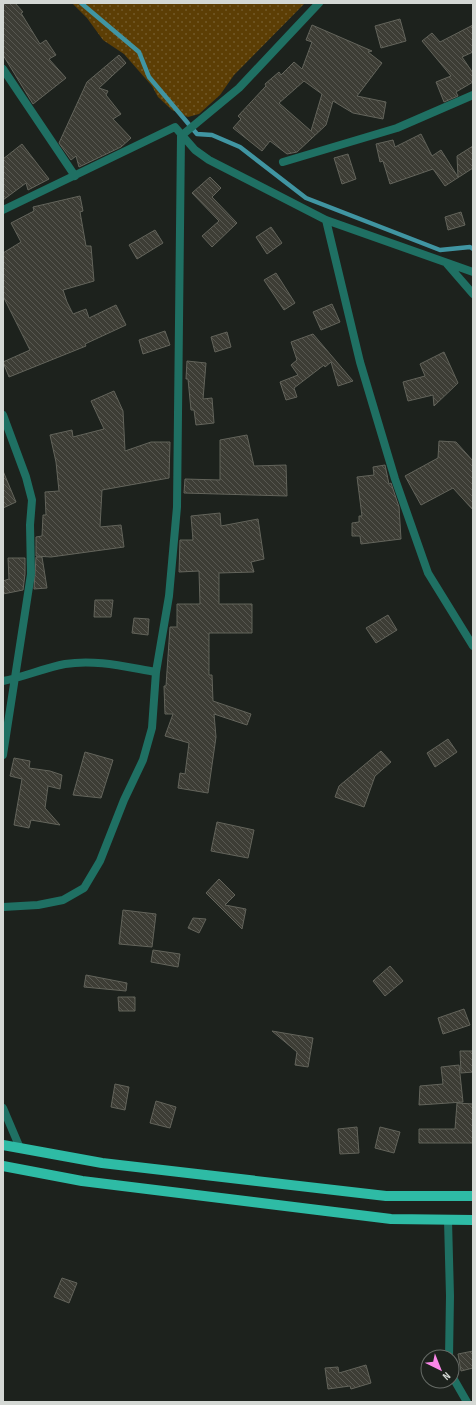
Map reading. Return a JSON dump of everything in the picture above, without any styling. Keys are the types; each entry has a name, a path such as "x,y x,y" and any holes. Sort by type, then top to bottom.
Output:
{"main road":[{"path":"3,1145 110,1164 386,1196 473,1196"},
{"path":"3,1166 82,1181 383,1218 473,1220"}],"street":[{"path":"3,907 38,905 63,900 84,888 100,861 124,800 143,760 152,728 156,672 169,596 177,507 181,136 239,88 319,3"},
{"path":"3,69 75,176"},
{"path":"283,162 396,128 473,95"},
{"path":"3,210 175,127 181,136 195,150 209,160 326,220 446,264 473,272"},
{"path":"326,220 360,362 397,486 428,573 473,646"},
{"path":"446,264 473,294"},
{"path":"3,415 5,428 26,476 32,500 30,524 31,574 3,755"},
{"path":"3,681 64,664 82,662 99,662 156,672"},
{"path":"3,1108 20,1148"},
{"path":"448,1220 450,1296 448,1349"},
{"path":"459,1389 466,1402"}],"shaded area":[{"path":"72,3 305,3 234,75 220,95 199,114 188,117 172,110 158,97 152,86 124,54 103,40 87,18"}],"building":[{"path":"3,3 15,3 23,12 21,13 40,44 46,40 56,55 49,59 66,78 33,104 3,55"},
{"path":"400,19 406,41 381,48 375,26"},
{"path":"312,25 372,51 368,52 382,63 357,96 386,102 383,119 353,113 333,101 326,125 297,152 287,154 270,141 262,151 233,128 241,119 238,116 266,86 265,84 279,72 281,75 294,62 302,69 312,42 306,40","holes":["304,81 322,94 311,131 279,103"]},
{"path":"473,25 473,52 462,57 473,73 473,82 456,92 458,96 444,102 436,82 451,76 422,41 432,33 440,42"},
{"path":"119,55 126,63 99,88 108,91 106,95 121,114 113,119 131,138 121,147 79,167 76,156 71,160 59,143 87,82"},
{"path":"421,134 432,156 441,150 458,177 457,156 473,146 473,168 445,186 433,169 390,184 383,161 380,162 376,144 393,140 395,147"},
{"path":"22,144 49,179 28,190 26,183 3,200 3,159"},
{"path":"348,154 356,179 342,184 334,158"},
{"path":"210,177 221,188 212,197 237,223 212,247 202,236 219,221 192,193"},
{"path":"80,196 83,211 80,212 86,246 91,246 94,281 63,290 67,302 73,314 86,309 89,318 116,305 126,325 85,344 86,346 9,377 3,362 30,350 3,296 3,253 21,242 11,223 34,211 33,207"},
{"path":"461,212 465,225 448,230 445,217"},
{"path":"271,227 282,243 267,254 256,237"},
{"path":"155,230 163,243 137,259 129,245"},
{"path":"276,273 295,303 284,310 264,280"},
{"path":"332,304 340,322 321,330 313,312"},
{"path":"165,331 170,345 143,354 139,340"},
{"path":"227,332 231,347 215,352 211,337"},
{"path":"313,334 353,381 338,386 331,362 325,367 324,365 294,388 297,397 286,400 280,382 298,375 291,365 297,360 291,342"},
{"path":"444,352 458,383 434,406 433,395 408,401 403,382 425,376 420,364"},
{"path":"187,361 206,363 203,399 212,398 214,423 196,425 194,410 191,410 188,379 186,379"},
{"path":"114,391 123,411 125,451 151,442 170,442 169,478 102,490 100,527 121,525 124,547 51,557 36,556 36,537 42,536 43,515 46,515 45,492 59,491 56,462 50,435 72,430 73,437 104,429 91,401"},
{"path":"247,435 254,466 286,465 287,496 184,493 185,479 220,480 220,440"},
{"path":"439,441 456,442 473,461 473,510 453,488 421,505 405,476 438,458"},
{"path":"385,465 389,484 391,483 399,507 401,539 361,544 360,536 352,536 352,523 359,522 359,516 362,516 357,477 374,475 373,467"},
{"path":"3,471 16,502 3,508"},
{"path":"220,513 221,526 258,519 264,559 251,562 254,572 219,573 219,604 252,604 252,633 209,633 209,675 212,675 213,701 251,714 247,725 214,714 216,737 208,793 178,788 180,773 185,774 189,743 165,736 173,714 165,714 164,686 166,686 170,627 177,627 177,604 200,604 199,571 179,572 180,540 193,540 191,516"},
{"path":"36,557 42,557 47,588 34,589"},
{"path":"8,558 25,558 23,590 3,594 3,581 9,579"},
{"path":"95,600 113,600 111,617 94,617"},
{"path":"388,615 397,630 376,643 366,628"},
{"path":"134,618 149,619 148,635 132,633"},
{"path":"448,739 457,752 435,767 427,753"},
{"path":"381,751 391,762 375,776 364,807 335,797 339,786"},
{"path":"85,752 113,760 101,798 73,795"},
{"path":"14,758 30,761 29,768 50,771 62,775 60,789 48,786 45,808 60,825 31,820 29,828 14,825 22,779 10,776"},
{"path":"217,822 254,830 248,858 211,851"},
{"path":"219,879 235,895 225,905 246,909 242,929 206,893"},
{"path":"123,910 156,914 152,947 119,944"},
{"path":"193,918 206,919 199,933 188,928"},
{"path":"153,950 180,954 178,967 151,962"},
{"path":"390,966 403,981 385,996 373,981"},
{"path":"86,975 127,983 126,991 84,987"},
{"path":"118,997 135,997 135,1011 119,1011"},
{"path":"464,1009 470,1025 443,1034 438,1018"},
{"path":"272,1031 313,1038 308,1067 295,1065 297,1052"},
{"path":"460,1051 473,1051 473,1072 461,1073"},
{"path":"459,1065 463,1102 419,1105 420,1086 443,1084 441,1067"},
{"path":"115,1084 129,1087 125,1110 111,1107"},
{"path":"156,1101 176,1107 170,1128 150,1123"},
{"path":"457,1103 473,1104 473,1143 419,1143 419,1129 455,1129"},
{"path":"357,1127 359,1153 340,1154 338,1129"},
{"path":"380,1127 400,1132 394,1153 375,1148"},
{"path":"62,1278 77,1283 69,1303 54,1297"},
{"path":"473,1351 473,1368 461,1371 460,1354"},
{"path":"366,1365 371,1383 351,1389 350,1386 328,1389 325,1368 338,1367 339,1373"}],"waterway":[{"path":"81,3 139,52 149,77 197,134 212,135 240,147 306,198 440,250 470,247 473,249"}]}
